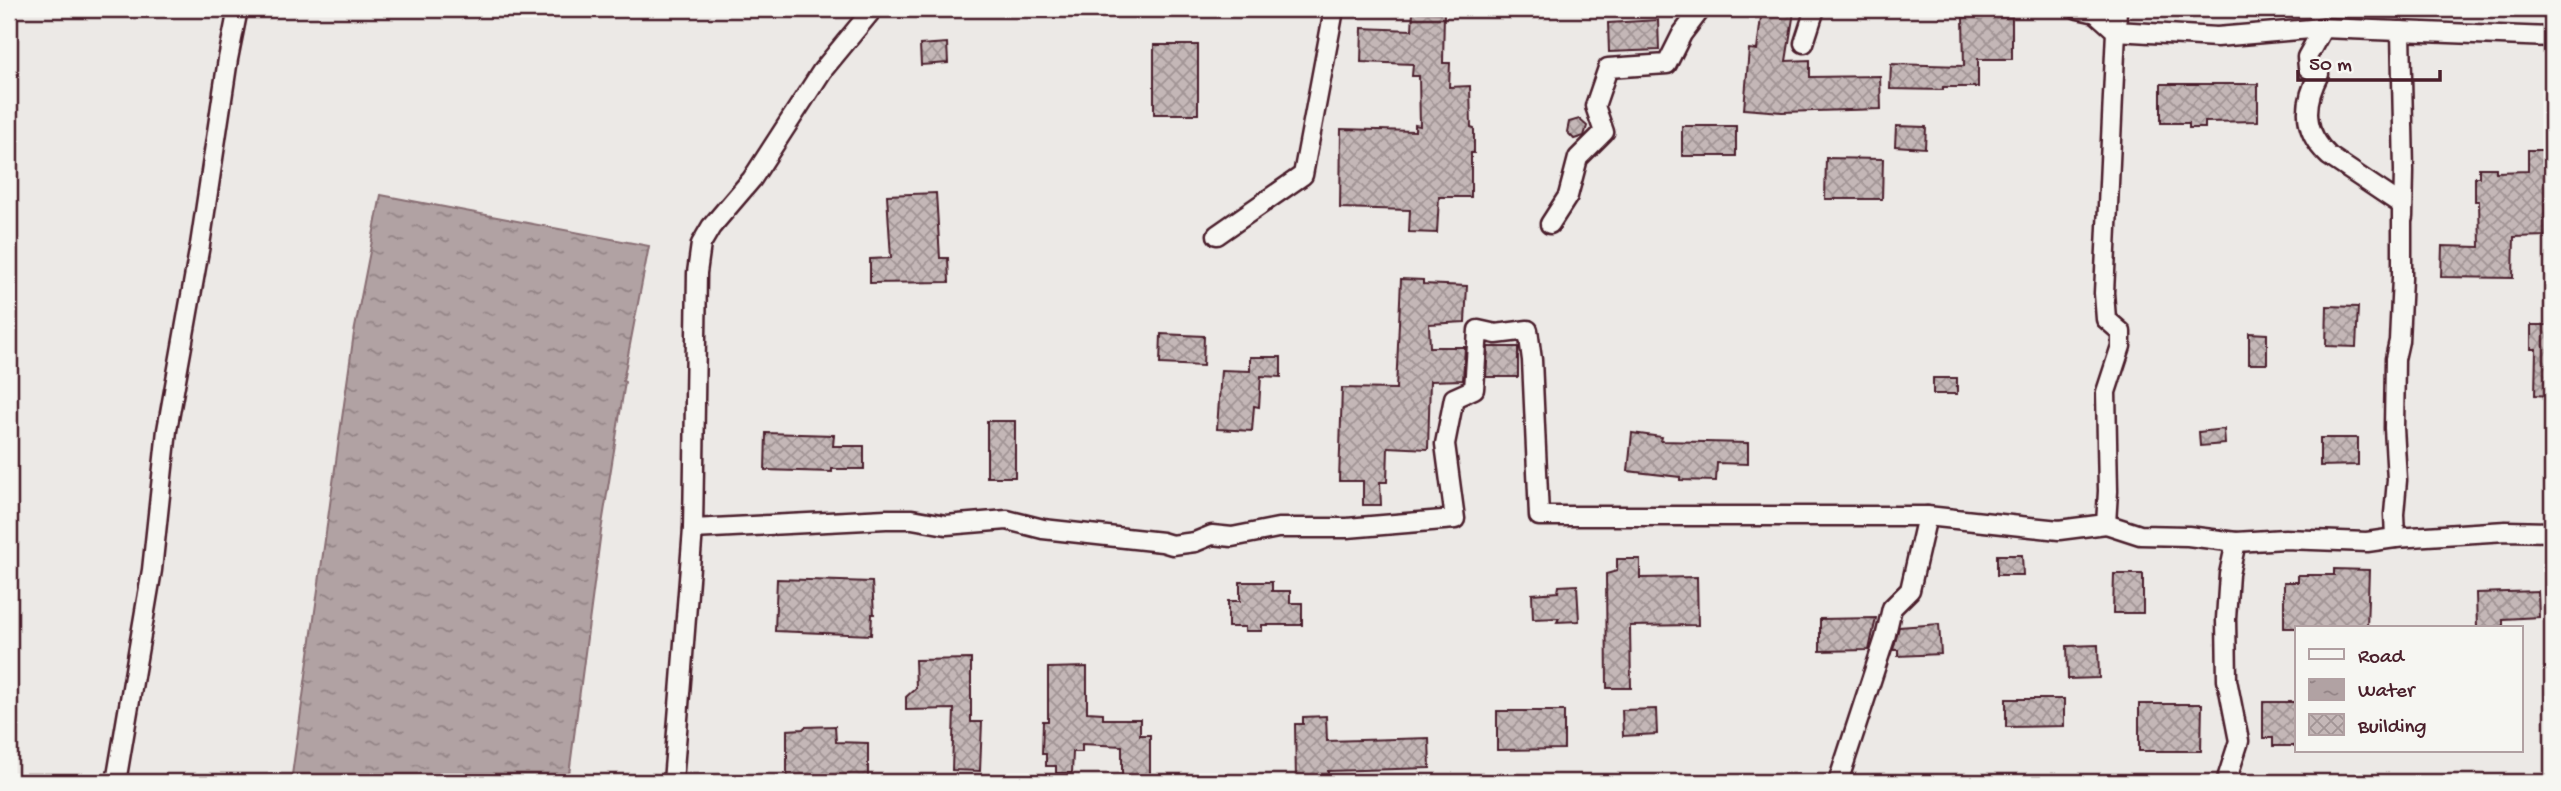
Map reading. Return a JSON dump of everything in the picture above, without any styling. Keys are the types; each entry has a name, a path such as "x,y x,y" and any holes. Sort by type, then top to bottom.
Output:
{"street":[{"path":"116,782 152,570 167,430 238,9"},
{"path":"673,782 693,529 696,273 701,244 711,226 752,179 822,71 873,9"},
{"path":"1217,235 1303,175 1335,9"},
{"path":"1550,224 1568,196 1578,158 1604,132 1595,106 1608,68 1667,64 1682,34 1701,9"},
{"path":"1804,43 1815,9"},
{"path":"2078,9 2096,13 2116,31 2217,37 2323,28 2552,37"},
{"path":"2106,524 2106,392 2121,346 2121,332 2106,318 2104,293 2117,9"},
{"path":"2323,28 2307,57 2308,68 2319,75 2309,99 2309,128 2329,156 2402,205 2403,219"},
{"path":"2395,538 2395,359 2400,331 2404,171 2401,32"},
{"path":"693,529 886,519 912,519 946,525 1007,520 1042,529 1162,541 1172,545 1195,542 1212,535 1232,537 1278,528 1347,528 1455,519 1445,444 1454,398 1475,388 1478,330 1496,334 1528,330 1532,360 1539,516 1927,516 2059,530 2106,524 2140,535 2188,536 2236,542 2285,539 2367,541 2506,531 2552,532"},
{"path":"1838,782 1885,638 1892,608 1910,590 1927,516"},
{"path":"2227,782 2239,741 2227,680 2226,619 2229,574 2236,542"}],"water":[{"path":"381,195 649,246 623,381 625,382 601,531 568,782 291,782 354,333"}],"building":[{"path":"1762,9 1794,12 1786,61 1810,60 1810,77 1880,76 1881,109 1782,112 1744,109 1749,49 1757,50"},
{"path":"1413,12 1444,13 1443,63 1450,63 1449,87 1470,86 1471,127 1474,128 1471,197 1439,197 1437,233 1409,232 1410,210 1340,208 1341,129 1415,131 1415,125 1420,126 1419,76 1412,76 1413,64 1361,62 1362,28 1412,30"},
{"path":"1963,17 2012,17 2012,59 1978,59 1978,87 1943,87 1943,90 1890,89 1891,64 1964,66"},
{"path":"1658,20 1659,50 1609,52 1608,23"},
{"path":"947,43 948,63 921,65 920,45"},
{"path":"1154,45 1198,45 1198,114 1154,114"},
{"path":"2161,84 2258,84 2258,121 2205,122 2205,128 2189,128 2189,123 2161,123"},
{"path":"1579,119 1587,126 1584,136 1574,139 1567,132 1569,122"},
{"path":"1682,126 1736,126 1736,156 1682,156"},
{"path":"1896,126 1926,127 1925,148 1895,146"},
{"path":"2528,150 2552,150 2552,200 2545,200 2546,236 2514,237 2513,278 2441,277 2442,246 2480,247 2479,201 2475,201 2475,177 2479,177 2479,168 2496,168 2496,172 2528,171"},
{"path":"1826,158 1883,159 1882,199 1825,199"},
{"path":"936,193 940,258 948,258 949,282 870,283 870,259 891,258 887,195"},
{"path":"1401,279 1423,280 1423,284 1467,286 1465,322 1429,324 1430,347 1465,347 1463,380 1430,381 1428,449 1388,447 1387,482 1380,482 1381,505 1363,505 1363,481 1339,481 1342,388 1396,389"},
{"path":"2327,306 2358,307 2356,347 2326,346"},
{"path":"2531,325 2549,325 2552,396 2535,395 2536,349 2531,349"},
{"path":"2249,333 2267,334 2267,364 2249,364"},
{"path":"1161,334 1204,336 1203,366 1160,364"},
{"path":"1488,347 1518,347 1518,377 1486,377"},
{"path":"1250,357 1281,357 1281,377 1261,376 1259,407 1254,406 1252,431 1217,429 1221,370 1250,371"},
{"path":"1933,378 1957,378 1957,394 1933,394"},
{"path":"987,421 1015,421 1015,477 987,477"},
{"path":"2224,429 2225,444 2200,446 2199,432"},
{"path":"766,433 834,435 833,446 864,446 864,469 832,469 832,472 765,470"},
{"path":"1632,433 1662,437 1661,441 1748,443 1748,464 1717,463 1716,481 1680,480 1680,477 1628,471"},
{"path":"2320,438 2358,438 2358,465 2320,466"},
{"path":"1997,555 2022,555 2023,575 1997,575"},
{"path":"1617,559 1640,559 1640,578 1697,577 1698,625 1630,626 1631,688 1607,688 1606,574 1617,571"},
{"path":"2334,569 2369,570 2367,626 2284,628 2284,582 2298,582 2298,575 2334,575"},
{"path":"2114,574 2143,574 2143,613 2113,613"},
{"path":"777,579 872,582 874,614 871,635 775,631"},
{"path":"1240,582 1272,582 1272,591 1290,591 1290,603 1302,603 1302,625 1262,625 1262,631 1228,627 1228,601 1240,601"},
{"path":"1577,585 1579,621 1557,622 1559,618 1533,619 1532,594 1558,592 1559,586"},
{"path":"2538,591 2539,617 2503,619 2503,626 2477,626 2476,593"},
{"path":"1876,618 1869,650 1820,651 1820,619"},
{"path":"1939,624 1941,654 1898,656 1898,650 1893,650 1899,627"},
{"path":"2098,645 2099,678 2068,679 2067,646"},
{"path":"971,659 971,722 982,722 980,771 952,770 954,709 906,710 906,697 916,688 915,660"},
{"path":"1087,667 1087,712 1103,713 1103,719 1140,719 1140,735 1150,735 1150,777 1122,777 1122,746 1082,744 1082,752 1073,752 1072,773 1056,773 1056,766 1046,766 1046,754 1042,754 1043,721 1048,721 1048,668"},
{"path":"2006,699 2064,699 2064,726 2006,727"},
{"path":"2263,702 2295,702 2295,746 2273,746 2273,738 2263,738"},
{"path":"2139,704 2202,704 2201,751 2139,751"},
{"path":"1656,709 1657,734 1623,736 1622,710"},
{"path":"1497,711 1564,711 1564,749 1497,750"},
{"path":"1326,716 1327,741 1429,738 1430,768 1328,771 1328,782 1296,782 1295,724 1303,724 1303,717"},
{"path":"835,726 836,742 868,743 868,778 830,778 830,782 787,782 787,730"}]}
